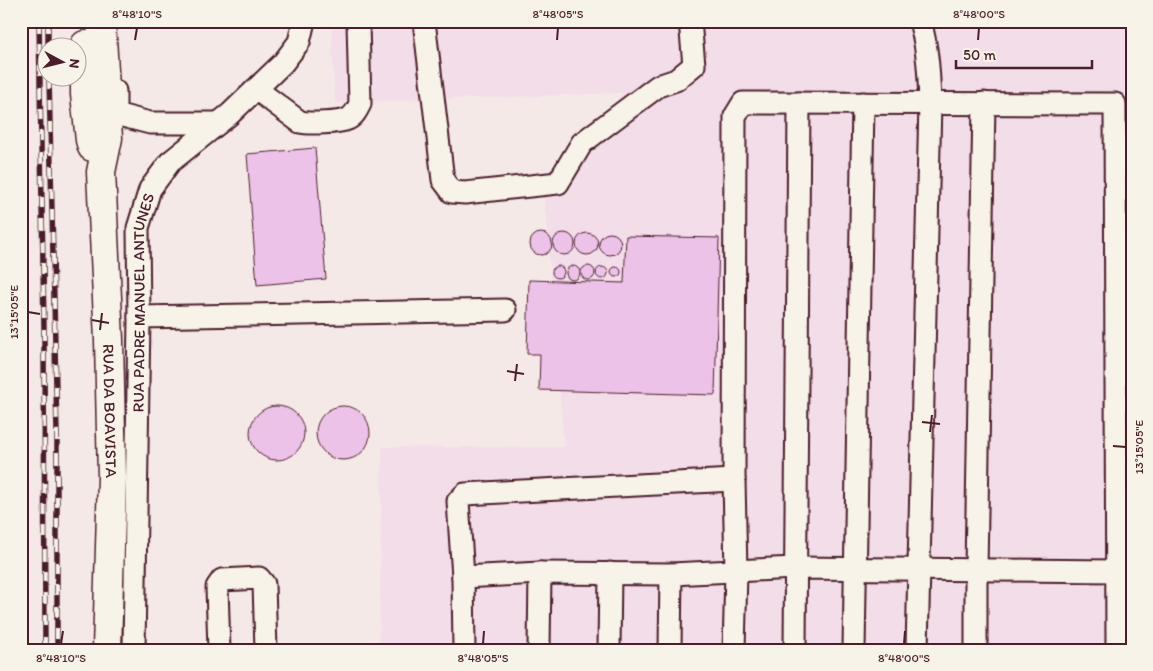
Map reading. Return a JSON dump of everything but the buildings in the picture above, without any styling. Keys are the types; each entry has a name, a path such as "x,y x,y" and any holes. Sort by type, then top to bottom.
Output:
{"main road":[{"path":"85,21 85,94 90,140 101,172"},
{"path":"101,21 108,138 101,172"},
{"name":"RUA DA BOAVISTA","path":"101,172 109,340 112,468 107,650"}],"lane":[{"path":"101,172 115,114 114,21"},
{"name":"RUA PADRE MANUEL ANTUNES","path":"134,650 139,317 138,228 150,189 170,162 218,124 283,63 299,42 304,21"},
{"path":"256,89 300,122 308,124 347,120 355,114 360,104 358,21"},
{"path":"424,21 443,180 452,192 465,193 558,183 582,143 658,86 676,80 694,65 690,21"},
{"path":"916,650 930,103 928,60 920,21"},
{"path":"734,650 736,572 734,480 735,116 743,103 930,103 1114,104 1117,650"},
{"path":"795,650 798,103"},
{"path":"854,650 863,103"},
{"path":"976,650 984,104"},
{"path":"115,114 150,123 218,124"},
{"path":"139,317 506,310"},
{"path":"464,650 463,577 458,501 465,494 734,480"},
{"path":"463,577 540,573 671,574 795,568 1117,571"},
{"path":"539,650 540,573"},
{"path":"609,650 610,573"},
{"path":"670,650 671,574"},
{"path":"219,650 217,588 222,580 259,578 264,584 266,650"}],"shaded area":[{"path":"331,21 1132,21 1132,650 379,650 382,447 564,447 544,194 623,93 335,103"}],"railway":[{"path":"39,21 44,328 45,650"},
{"path":"48,21 48,38"},
{"path":"49,88 57,433 57,650"}]}
